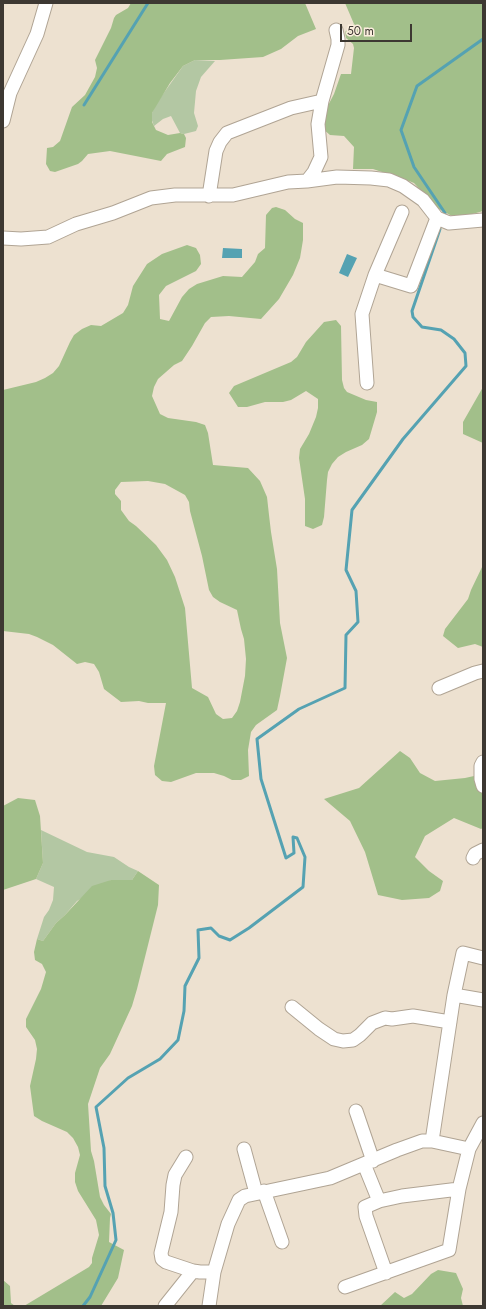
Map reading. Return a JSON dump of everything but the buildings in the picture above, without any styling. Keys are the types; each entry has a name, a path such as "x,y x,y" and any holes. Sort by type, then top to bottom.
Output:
{"street":[{"path":"3,121 10,93 37,34 46,3"},
{"path":"307,181 314,172 320,157 318,124 322,101 338,45 336,30"},
{"path":"3,82 10,93"},
{"path":"209,196 216,151 220,142 227,133 291,108 322,101"},
{"path":"3,238 21,239 48,237 76,224 113,213 151,198 175,195 233,196 288,182 337,177 389,180 403,186 423,200 442,221 483,220"},
{"path":"367,383 362,314 375,275 402,212"},
{"path":"375,275 411,286 442,221"},
{"path":"439,688 475,673 483,672"},
{"path":"483,762 481,766 481,779 483,786"},
{"path":"432,1141 454,995 464,949 483,958"},
{"path":"454,995 483,1000"},
{"path":"292,1007 334,1039 343,1041 353,1040 372,1023 385,1018 392,1019 413,1016 450,1022"},
{"path":"356,1111 379,1201"},
{"path":"345,1287 449,1250 469,1149 483,1124"},
{"path":"209,1306 214,1272 228,1224 239,1200 245,1196 330,1178 422,1141 432,1141 469,1149"},
{"path":"244,1149 260,1192 282,1242"},
{"path":"186,1158 175,1175 173,1184 172,1212 161,1253 162,1259 166,1262 193,1271 214,1272"},
{"path":"386,1273 365,1209 367,1206 379,1201 402,1196 460,1189"},
{"path":"165,1306 193,1271"}],"green space":[{"path":"131,3 305,3 316,29 298,36 281,49 263,57 195,60 183,66 170,83 152,113 152,122 156,130 168,135 180,133 184,134 186,138 185,147 167,154 161,161 110,151 88,154 78,164 55,172 50,171 46,164 47,148 53,147 60,141 72,107 85,95 95,77 97,68 95,60 111,28 114,18 116,15 128,8"},
{"path":"345,3 483,3 483,211 469,215 452,216 437,208 414,183 373,169 353,169 354,147 344,136 330,135 323,129 321,119 334,94 341,74 351,74 354,48 353,44 346,38 345,32 354,24"},
{"path":"195,60 215,61 201,77 196,91 194,113 198,126 196,131 184,134 180,133 171,116 163,119 154,126 151,118 156,104 183,66"},
{"path":"276,207 285,210 295,219 303,223 303,240 300,258 293,275 279,299 261,319 229,316 211,317 205,323 182,361 174,365 158,379 152,396 160,414 168,418 196,422 205,425 208,433 213,465 248,468 260,481 267,497 277,569 280,623 287,658 280,696 277,710 256,725 251,732 248,750 249,776 241,780 232,780 214,773 196,773 171,782 162,781 155,775 154,766 166,703 148,703 139,701 121,702 104,689 99,672 94,664 85,662 77,664 53,645 29,634 3,631 3,390 36,382 53,373 59,366 74,335 91,325 101,326 123,313 128,305 133,286 147,264 162,254 187,245 196,248 200,255 201,264 196,271 166,286 159,295 160,319 169,321 182,297 189,289 197,284 223,276 242,277 255,262 258,254 265,248 266,215 272,208","holes":["148,481 165,484 185,495 189,502 209,590 213,597 237,610 244,639 246,659 245,676 240,702 237,711 232,718 223,719 216,714 208,697 192,688 185,608 175,577 167,560 156,545 129,521 121,510 121,501 115,494 115,490 121,482"]},
{"path":"336,320 341,326 342,380 344,388 347,392 366,400 377,402 377,412 369,439 362,445 338,457 332,464 328,472 322,525 313,529 305,526 305,499 299,458 300,449 309,434 316,417 318,399 306,391 291,400 283,402 265,402 247,407 238,407 229,393 234,386 291,362 297,357 306,342 324,322"},
{"path":"483,387 483,443 463,434 463,422"},
{"path":"483,565 483,647 475,644 458,648 443,636 445,629 468,599"},
{"path":"400,751 410,758 420,773 435,781 465,778 483,774 483,828 481,829 454,818 425,836 415,857 429,871 443,881 440,891 429,898 402,900 378,895 365,852 350,821 324,799 359,788"},
{"path":"18,798 35,800 40,816 43,863 36,879 3,890 3,806"},
{"path":"41,830 87,852 114,857 138,871 132,880 111,880 77,901 56,923 43,941 37,939 44,917 53,900 54,887 36,879 43,863"},
{"path":"138,871 159,885 158,905 132,1006 110,1054 100,1068 88,1104 91,1151 100,1197 111,1214 109,1242 124,1250 118,1278 101,1306 24,1306 89,1267 92,1263 92,1258 99,1235 96,1220 78,1191 75,1182 75,1173 80,1155 78,1147 73,1138 67,1132 34,1116 30,1086 37,1049 35,1040 26,1027 26,1019 41,989 46,972 42,964 35,960 34,952 37,939 43,941 56,923 92,886 111,880 132,880"},
{"path":"438,1270 456,1273 463,1289 461,1298 463,1306 380,1306 395,1292 404,1298 412,1294 431,1274"},
{"path":"3,1280 10,1286 11,1303 15,1306 3,1306"}],"water":[{"path":"223,248 242,249 242,258 222,258"},
{"path":"347,254 357,258 348,277 339,273"}],"waterway":[{"path":"84,105 148,3"},
{"path":"444,216 445,213 414,167 401,130 417,86 483,39"},
{"path":"83,1306 90,1297 116,1240 113,1213 105,1186 104,1148 96,1107 128,1078 160,1059 178,1040 184,1011 185,986 199,958 198,930 211,928 219,936 230,940 249,928 303,887 305,857 297,838 293,837 294,853 286,858 261,779 257,739 299,709 345,688 346,635 358,622 356,591 346,570 352,510 403,439 466,366 465,353 454,339 441,330 422,327 413,317 412,311 440,229"}]}
